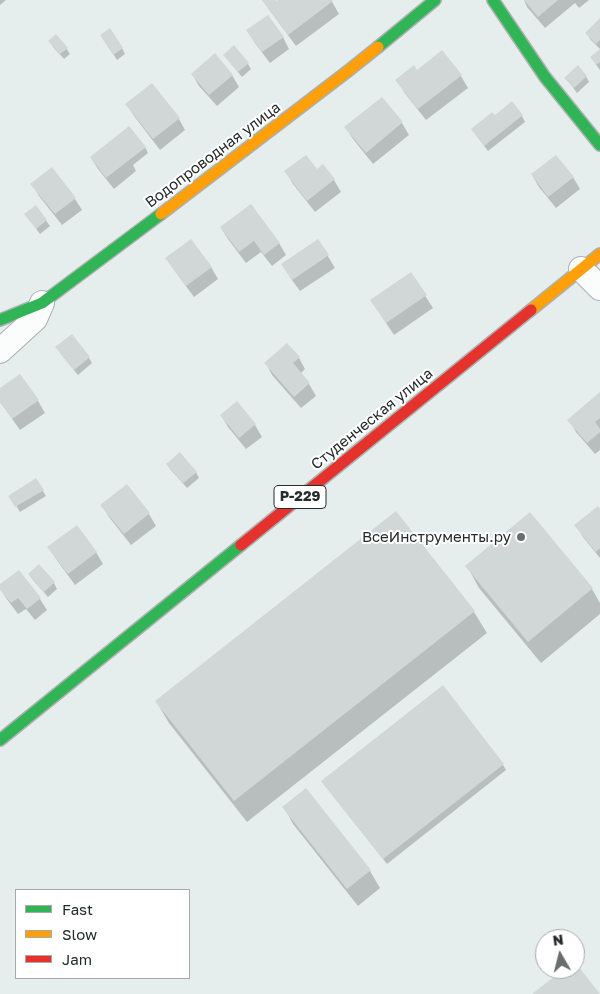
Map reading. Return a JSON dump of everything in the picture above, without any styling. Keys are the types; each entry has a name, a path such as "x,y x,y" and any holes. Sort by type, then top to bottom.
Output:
{"main road":[{"name":"Водопроводная улица","path":"0,320 42,303 340,77 434,0"},
{"path":"493,0 544,77 600,145"},
{"name":"Студенческая улица","path":"0,740 600,254"}],"street":[{"path":"581,269 600,288"},
{"path":"0,351 35,319 42,303"}],"building":[{"path":"262,0 332,0 333,1 288,35"},
{"path":"524,0 558,0 538,17"},
{"path":"268,15 284,37 262,52 246,30"},
{"path":"600,18 600,40 596,44 585,33"},
{"path":"110,28 123,48 113,55 100,35"},
{"path":"56,34 68,48 60,54 48,41"},
{"path":"234,45 249,63 238,72 223,55"},
{"path":"600,49 600,62 596,65 590,57"},
{"path":"442,50 462,75 418,109 395,80 414,65 417,70"},
{"path":"215,53 233,75 209,95 191,74"},
{"path":"578,65 587,76 574,88 564,78"},
{"path":"152,83 180,118 153,139 125,104"},
{"path":"382,97 403,122 366,153 344,127"},
{"path":"512,101 523,115 484,146 471,129 492,112 495,115"},
{"path":"129,126 146,147 106,178 90,157"},
{"path":"306,155 317,169 323,164 335,179 307,201 284,171"},
{"path":"556,155 574,177 548,197 531,174"},
{"path":"52,167 76,198 55,214 30,184"},
{"path":"251,204 280,243 264,255 254,241 239,252 220,227"},
{"path":"36,205 47,220 36,229 24,214"},
{"path":"191,239 212,267 186,286 165,258"},
{"path":"318,239 329,255 292,280 281,264"},
{"path":"411,272 427,295 386,323 370,300"},
{"path":"72,334 90,357 74,370 55,347"},
{"path":"287,343 300,357 293,363 310,383 294,397 264,363"},
{"path":"20,374 39,400 12,419 0,402 0,388"},
{"path":"600,392 600,418 595,422 600,432 587,443 567,420"},
{"path":"237,401 256,424 239,438 220,415"},
{"path":"180,452 197,472 183,483 166,464"},
{"path":"36,478 44,490 15,507 8,496"},
{"path":"127,484 150,513 124,534 100,505"},
{"path":"598,506 600,509 600,548 596,552 574,525"},
{"path":"396,511 475,611 234,801 155,701"},
{"path":"530,512 593,588 528,642 465,566"},
{"path":"77,525 97,552 68,574 47,547"},
{"path":"39,564 55,582 44,592 28,574"},
{"path":"19,570 41,598 27,609 18,598 11,603 0,590 0,584"},
{"path":"443,685 504,764 383,859 321,781"},
{"path":"306,788 371,870 347,889 282,807"},
{"path":"585,975 600,994 532,994 551,979 585,979"}],"traffic: fast":[{"path":"378,47 435,0"},
{"path":"493,0 545,77 600,145"},
{"path":"0,320 42,303 161,214"},
{"path":"0,740 241,545"}],"traffic: slow":[{"path":"161,214 378,47"},
{"path":"531,310 600,254"}],"traffic: jam":[{"path":"241,545 531,310"}],"place":[{"name":"ВсеИнструменты.ру","path":"521,537"}]}
